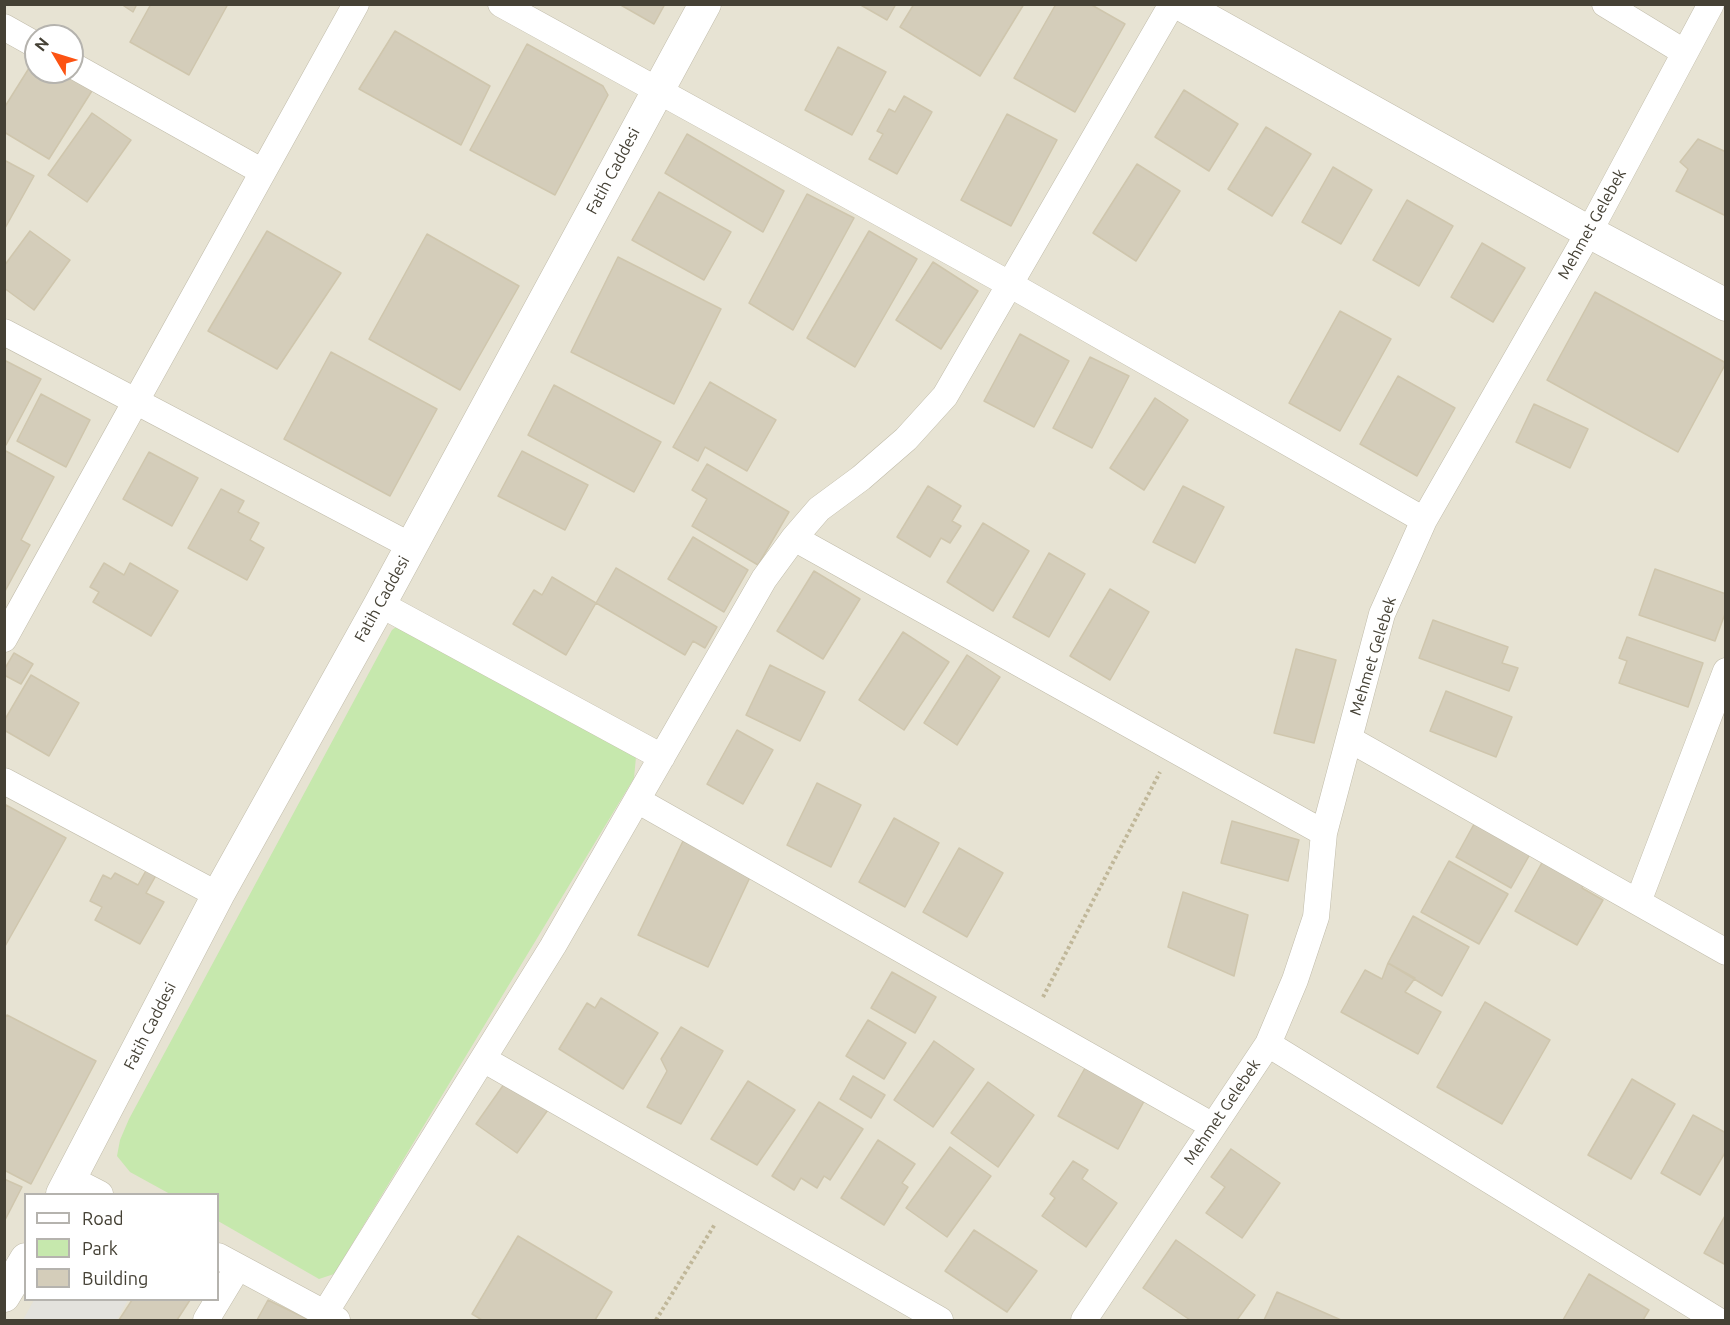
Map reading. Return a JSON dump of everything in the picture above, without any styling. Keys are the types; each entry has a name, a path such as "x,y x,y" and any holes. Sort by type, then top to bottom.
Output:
{"street":[{"path":"4,639 356,4"},
{"path":"501,4 1011,285 1424,520"},
{"name":"Fatih Caddesi","path":"66,1187 218,895 380,604 705,4"},
{"path":"219,1286 228,1262 331,1317 483,1059 553,946 764,579 819,509 861,478 906,439 945,396 1172,4"},
{"path":"1180,4 1589,232 1725,305"},
{"path":"1605,4 1684,52"},
{"name":"Mehmet Gelebek","path":"1094,1317 1213,1125 1268,1044 1295,980 1316,917 1324,833 1382,614 1424,520 1589,232 1711,4"},
{"path":"4,27 24,38"},
{"path":"84,72 263,172"},
{"path":"4,332 411,546"},
{"path":"794,538 1324,833"},
{"path":"380,604 662,758"},
{"path":"1638,902 1725,670"},
{"path":"1349,739 1725,952"},
{"path":"4,782 218,895"},
{"path":"638,800 1213,1125"},
{"path":"1268,1044 1717,1320"},
{"path":"483,1059 940,1320"},
{"path":"66,1187 95,1193"},
{"path":"4,1296 24,1262"},
{"path":"206,1320 213,1301"}],"path":[{"path":"1030,1022 1172,749"},
{"path":"656,1320 730,1200"}],"shaded area":[{"path":"5,5 1725,5 1725,1320 5,1320"},
{"path":"33,1301 127,1301 117,1320 23,1320"}],"green space":[{"path":"400,624 636,757 634,778 334,1274 319,1279 219,1222 219,1193 168,1193 130,1172 117,1156 120,1140 129,1119 392,630"}],"building":[{"path":"121,4 137,4 133,12"},
{"path":"151,4 228,4 189,75 130,42"},
{"path":"619,4 665,4 654,24"},
{"path":"859,4 896,4 887,20"},
{"path":"914,4 1024,4 980,76 900,27"},
{"path":"1056,4 1090,4 1125,24 1075,112 1014,78"},
{"path":"395,31 490,86 461,145 359,89"},
{"path":"527,44 603,86 608,95 555,195 470,150"},
{"path":"838,47 886,72 852,135 805,110"},
{"path":"24,76 24,84 84,84 84,79 95,86 49,159 4,132 4,108"},
{"path":"1184,90 1238,124 1209,171 1155,137"},
{"path":"904,96 932,112 897,174 869,159 883,134 877,131 889,109 895,112"},
{"path":"92,113 131,140 87,202 48,175"},
{"path":"1007,114 1057,140 1011,226 961,200"},
{"path":"1266,127 1311,154 1272,216 1228,189"},
{"path":"687,134 784,191 763,232 665,173"},
{"path":"1698,139 1726,152 1726,216 1676,191 1688,169 1680,162"},
{"path":"4,160 34,176 4,230"},
{"path":"1137,164 1180,191 1136,261 1093,233"},
{"path":"1333,167 1372,190 1341,244 1302,222"},
{"path":"659,192 731,232 704,280 632,240"},
{"path":"807,194 854,218 793,330 749,303"},
{"path":"1407,200 1453,226 1419,286 1373,260"},
{"path":"30,231 70,260 34,310 4,288 4,266"},
{"path":"267,231 341,273 277,369 208,331"},
{"path":"869,231 917,259 855,367 807,338"},
{"path":"427,234 519,286 460,390 369,339"},
{"path":"1482,243 1525,268 1493,322 1451,297"},
{"path":"618,257 721,309 674,404 571,352"},
{"path":"933,262 978,291 941,349 896,320"},
{"path":"1595,292 1726,363 1678,452 1547,380"},
{"path":"1340,311 1391,339 1340,431 1289,403"},
{"path":"1020,334 1069,361 1034,427 984,401"},
{"path":"331,352 437,409 390,496 284,439"},
{"path":"1090,357 1129,376 1092,448 1053,428"},
{"path":"4,360 41,379 6,445 4,445"},
{"path":"1398,376 1455,408 1417,476 1360,444"},
{"path":"710,382 776,420 747,471 705,447 698,461 673,447"},
{"path":"554,385 661,442 634,492 528,435"},
{"path":"41,394 90,420 66,467 17,441"},
{"path":"1155,398 1188,420 1144,490 1110,468"},
{"path":"1534,404 1588,429 1570,468 1516,442"},
{"path":"4,450 54,477 21,540 30,545 4,593"},
{"path":"522,451 588,485 565,530 498,496"},
{"path":"149,452 198,478 172,526 123,499"},
{"path":"707,464 789,512 758,565 692,526 707,499 692,490"},
{"path":"928,486 961,506 952,521 961,526 950,543 941,538 930,557 897,537"},
{"path":"1183,486 1224,507 1195,563 1153,542"},
{"path":"221,489 244,501 238,512 259,523 250,540 264,548 247,580 188,548"},
{"path":"983,523 1029,551 993,611 947,582"},
{"path":"693,537 748,570 724,612 668,579"},
{"path":"1049,553 1085,574 1049,637 1013,617"},
{"path":"104,563 124,575 130,563 178,591 151,636 93,602 99,592 90,587"},
{"path":"616,568 717,627 705,648 693,641 685,655 596,603"},
{"path":"1655,569 1726,594 1726,611 1715,641 1639,615"},
{"path":"814,571 860,599 823,659 777,631"},
{"path":"552,577 596,603 566,655 513,624 534,590 542,595"},
{"path":"1110,589 1149,612 1110,680 1070,656"},
{"path":"1433,620 1508,647 1502,663 1518,668 1509,691 1419,658"},
{"path":"903,632 949,662 904,730 859,700"},
{"path":"1627,637 1703,663 1688,707 1619,683 1627,661 1619,658"},
{"path":"1296,649 1336,660 1314,743 1274,733"},
{"path":"14,653 33,664 21,684 4,675 4,670"},
{"path":"967,655 1000,677 957,745 924,723"},
{"path":"770,665 825,692 800,741 746,715"},
{"path":"31,675 79,703 49,756 4,730 4,721"},
{"path":"1446,691 1512,717 1496,757 1430,731"},
{"path":"737,730 773,750 743,804 707,784"},
{"path":"817,783 861,805 831,867 787,845"},
{"path":"6,805 66,838 4,948 4,808"},
{"path":"1479,815 1534,847 1511,888 1456,857"},
{"path":"894,818 939,843 905,907 859,882"},
{"path":"1232,821 1299,840 1288,881 1221,863"},
{"path":"683,841 752,873 708,967 638,935"},
{"path":"959,848 1003,873 967,937 923,912"},
{"path":"1548,852 1589,875 1582,888 1603,900 1577,945 1515,911"},
{"path":"1449,861 1508,894 1479,944 1421,912"},
{"path":"148,867 158,872 146,893 164,902 140,944 95,920 102,907 90,901 103,875 111,879 115,873 138,885"},
{"path":"1183,892 1248,915 1234,976 1168,947"},
{"path":"1413,916 1469,947 1442,996 1388,963"},
{"path":"1388,963 1415,978 1405,992 1441,1012 1418,1054 1341,1012 1365,970 1382,979"},
{"path":"892,972 936,997 915,1033 871,1008"},
{"path":"601,998 658,1033 623,1089 559,1049 587,1003 595,1008"},
{"path":"1485,1002 1550,1040 1502,1124 1437,1087"},
{"path":"7,1015 96,1061 31,1184 4,1170 4,1019"},
{"path":"868,1020 906,1043 884,1079 846,1056"},
{"path":"681,1027 723,1051 681,1124 647,1107 667,1071 661,1059"},
{"path":"934,1041 974,1069 933,1127 894,1100"},
{"path":"1089,1061 1148,1094 1118,1149 1058,1116"},
{"path":"853,1076 885,1095 871,1118 840,1099"},
{"path":"509,1077 550,1107 517,1153 476,1124"},
{"path":"1632,1079 1675,1104 1631,1179 1588,1155"},
{"path":"748,1081 795,1110 757,1165 711,1139"},
{"path":"988,1082 1034,1115 998,1167 951,1133"},
{"path":"819,1102 863,1129 830,1180 824,1176 817,1188 801,1178 794,1190 772,1176"},
{"path":"1693,1115 1726,1133 1726,1151 1700,1195 1661,1173"},
{"path":"878,1140 915,1164 902,1183 908,1187 884,1225 841,1198"},
{"path":"950,1147 991,1176 947,1237 906,1208"},
{"path":"1231,1149 1280,1183 1242,1238 1206,1213 1225,1187 1211,1177"},
{"path":"1073,1161 1088,1170 1082,1179 1117,1203 1086,1247 1042,1216 1055,1198 1050,1194"},
{"path":"4,1179 22,1187 4,1222"},
{"path":"1726,1214 1726,1265 1704,1253"},
{"path":"974,1230 1037,1271 1007,1312 945,1271"},
{"path":"518,1236 612,1292 595,1320 482,1320 472,1314"},
{"path":"1176,1240 1255,1295 1237,1320 1190,1320 1143,1288"},
{"path":"1589,1274 1649,1310 1643,1320 1563,1320"},
{"path":"1277,1292 1341,1320 1264,1320"},
{"path":"268,1300 309,1320 257,1320"},
{"path":"131,1301 189,1301 177,1320 119,1320"}]}
